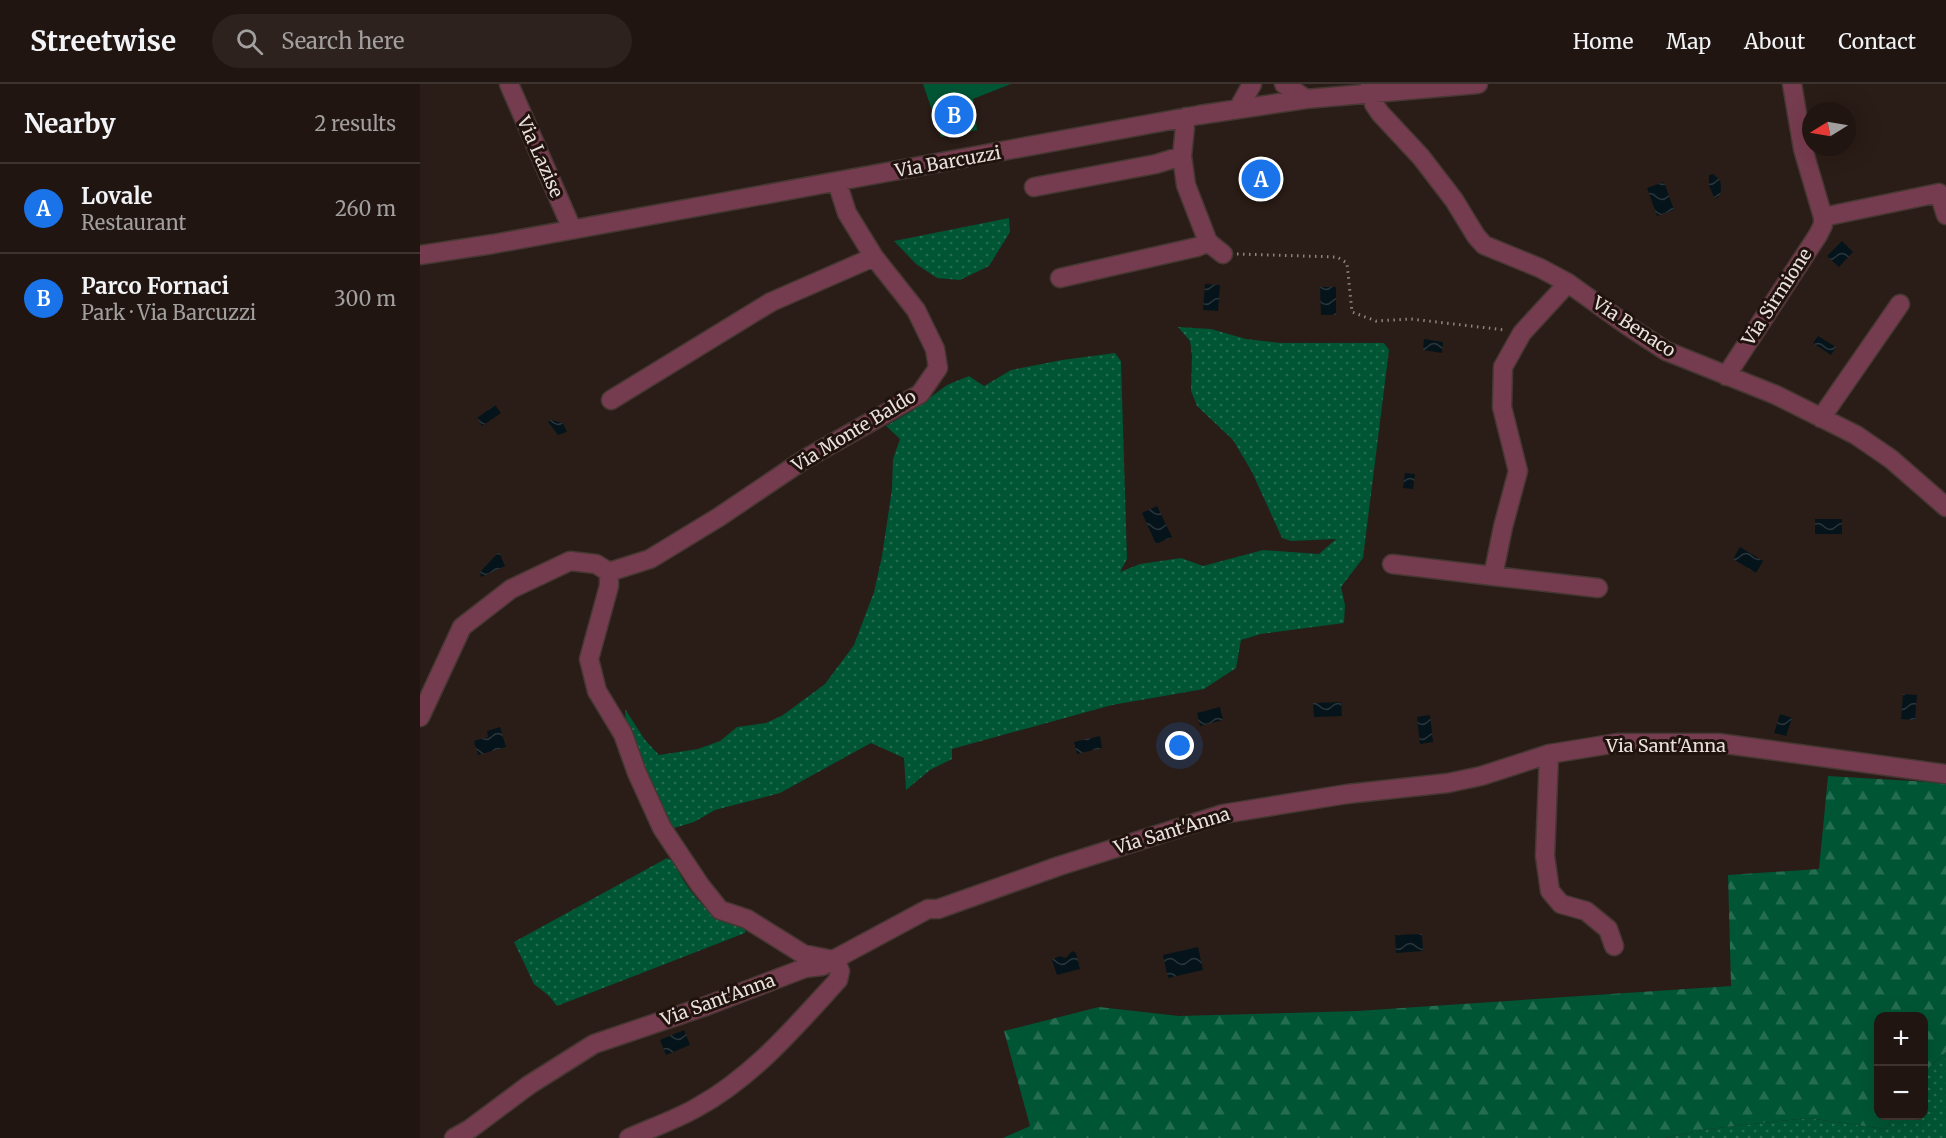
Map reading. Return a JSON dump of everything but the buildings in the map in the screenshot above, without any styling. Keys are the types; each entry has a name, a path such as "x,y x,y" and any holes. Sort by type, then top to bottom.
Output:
{"street":[{"name":"Via Lazise","path":"509,84 572,229"},
{"path":"1238,109 1252,84"},
{"path":"1284,84 1306,99 1323,84"},
{"name":"Via Barcuzzi","path":"420,255 837,182 1186,117 1352,90 1478,84"},
{"path":"1792,84 1803,149 1823,217 1939,193 1946,214"},
{"name":"Via Benaco","path":"1371,88 1374,104 1380,113 1421,157 1454,200 1484,245 1540,268 1568,283 1666,351 1776,395 1856,435 1891,459 1946,507"},
{"path":"1186,117 1182,156 1186,185 1208,242 1223,254"},
{"path":"1034,187 1156,164 1182,156"},
{"name":"Via Monte Baldo","path":"609,572 650,559 719,517 805,459 920,394 938,368 935,349 916,310 874,257 847,213 837,182"},
{"name":"Via Sirmione","path":"1726,376 1818,235 1823,217"},
{"path":"1060,278 1186,250 1208,242"},
{"path":"611,400 771,302 874,257"},
{"path":"1493,576 1503,526 1518,471 1502,407 1503,367 1522,333 1568,283"},
{"path":"1821,418 1900,304"},
{"path":"420,717 462,627 511,589 570,561 596,564 609,572 609,586 589,659 597,691 623,734 637,773 662,828 700,885 720,910 747,919 803,954 835,960 840,971 838,980 780,1044 735,1083 696,1109 629,1138"},
{"path":"1392,564 1598,588"},
{"name":"Via Sant'Anna","path":"454,1138 470,1129 529,1085 594,1044 706,1006 806,968 822,966 928,909 938,909 1059,866 1223,814 1347,794 1448,783 1481,776 1549,754 1617,743 1718,743 1946,774"},
{"path":"1549,754 1545,856 1550,891 1561,904 1586,911 1608,929 1614,946"}],"path":[{"path":"1223,254 1337,257 1347,263 1352,312 1358,315 1376,321 1411,319 1522,333"}],"green space":[{"path":"923,84 1011,84 973,99 977,130 941,137"},
{"path":"1009,218 1010,232 989,266 960,280 937,278 916,264 894,241"},
{"path":"1178,327 1211,329 1246,339 1280,343 1384,343 1389,350 1363,558 1341,587 1345,605 1344,623 1261,634 1241,640 1236,668 1204,689 1112,705 952,749 952,759 930,770 906,790 904,758 871,743 780,793 715,810 694,822 671,830 626,726 625,709 645,740 659,755 698,749 720,741 737,727 766,723 783,715 825,684 854,645 874,592 892,489 893,459 900,439 886,426 912,411 947,385 969,376 984,386 1011,370 1115,353 1121,361 1127,559 1120,572 1140,564 1181,558 1203,566 1263,550 1319,554 1336,539 1291,541 1282,538 1252,472 1233,440 1197,406 1191,391 1190,341"},
{"path":"1828,776 1946,783 1946,1052 1928,1068 1928,1012 1874,1012 1874,1120 1891,1120 1885,1129 1808,1118 1708,1129 1665,1138 1003,1138 1030,1126 1004,1031 1099,1007 1179,1016 1357,1011 1731,986 1728,875 1819,869"},
{"path":"667,858 673,861 689,888 704,906 718,916 745,925 745,933 557,1006 534,984 514,942"},
{"path":"1946,1052 1946,1138 1665,1138 1708,1129 1808,1118 1885,1129 1891,1120 1928,1120 1928,1068"}],"water":[{"path":"1713,174 1720,180 1721,186 1720,194 1715,199 1709,186 1709,175"},
{"path":"1664,182 1674,210 1657,216 1647,188"},
{"path":"1842,241 1853,252 1839,267 1827,256"},
{"path":"1205,284 1220,285 1218,311 1203,310"},
{"path":"1320,287 1336,287 1336,315 1321,315"},
{"path":"1818,336 1836,347 1831,355 1813,343"},
{"path":"1424,339 1443,342 1442,353 1423,350"},
{"path":"495,405 501,413 482,426 477,418"},
{"path":"548,421 563,423 567,432 558,435"},
{"path":"1405,473 1415,474 1413,489 1403,488"},
{"path":"1157,506 1172,537 1156,544 1142,513"},
{"path":"1815,519 1842,519 1842,534 1815,534"},
{"path":"1740,547 1763,561 1756,573 1733,559"},
{"path":"499,552 505,566 481,577 480,572"},
{"path":"1903,694 1917,695 1915,720 1901,719"},
{"path":"1341,702 1342,716 1314,717 1313,703"},
{"path":"1220,707 1223,720 1200,726 1197,713"},
{"path":"1780,714 1792,718 1786,736 1774,733"},
{"path":"1430,715 1433,742 1420,744 1417,717"},
{"path":"500,727 506,747 478,755 474,741 488,737 487,731"},
{"path":"1100,736 1102,748 1077,754 1074,742"},
{"path":"1422,934 1423,951 1396,953 1395,935"},
{"path":"1198,947 1203,970 1168,978 1163,955"},
{"path":"1072,951 1076,953 1080,969 1057,975 1052,960 1059,956 1066,958"},
{"path":"684,1030 690,1045 666,1055 660,1040"}],"place":[{"name":"Parco Fornaci","path":"954,115"},
{"name":"Lovale","path":"1261,179"}]}
